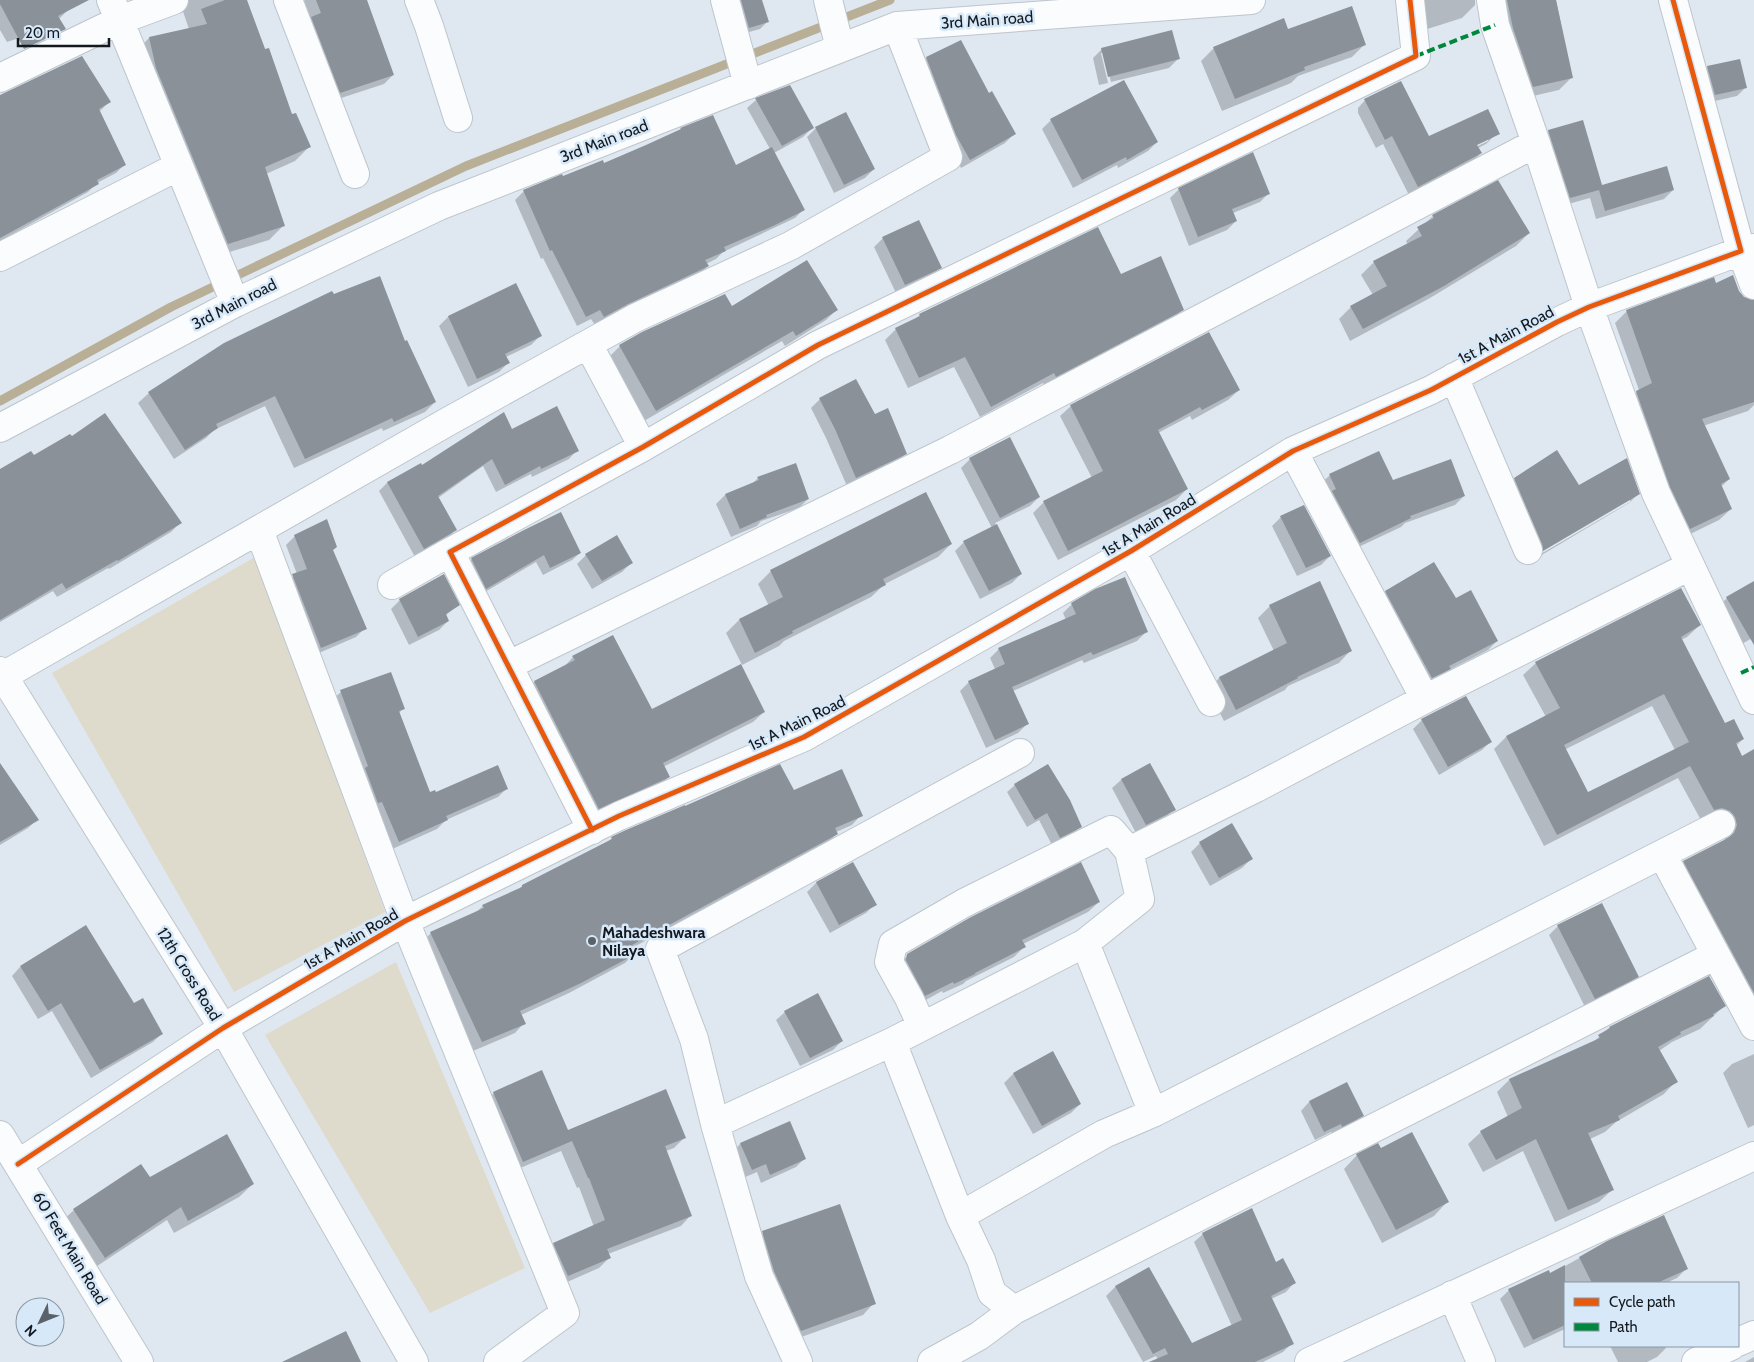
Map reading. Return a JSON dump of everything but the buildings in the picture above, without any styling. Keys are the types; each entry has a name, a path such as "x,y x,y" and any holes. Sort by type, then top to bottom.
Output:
{"street":[{"path":"0,78 116,10 174,0"},
{"path":"288,0 355,174"},
{"path":"419,0 458,118"},
{"path":"725,0 748,85"},
{"path":"828,0 840,48"},
{"name":"3rd Main road","path":"0,428 233,299 439,206 897,26 1070,7 1251,0"},
{"path":"392,585 643,447 818,345 1416,56 1410,0"},
{"path":"1491,0 1495,25 1589,306 1656,493 1690,566 1747,670 1754,700"},
{"path":"1673,0 1748,250 1754,285"},
{"path":"116,10 233,299"},
{"path":"2,673 635,318 790,246 948,157 897,26"},
{"path":"509,665 950,450 1536,143"},
{"path":"0,257 179,166"},
{"name":"1st A Main Road","path":"18,1164 223,1028 405,921 619,816 804,736 1131,551 1293,451 1431,390 1589,306 1748,250"},
{"path":"588,344 643,447"},
{"path":"1454,377 1528,550"},
{"path":"1293,451 1425,699"},
{"path":"258,530 405,921 565,1313 498,1362"},
{"path":"1131,551 1210,702"},
{"path":"450,552 592,830"},
{"path":"1129,851 1690,566"},
{"name":"12th Cross Road","path":"2,673 223,1028 414,1362"},
{"path":"798,1362 759,1276 715,1124 694,1039 660,949 1020,753"},
{"path":"960,1216 1104,1134 1153,1113 1721,824"},
{"path":"715,1124 892,1042 1085,943 1140,898 1129,851 1111,830 964,903 893,944 889,962 922,1026"},
{"path":"1662,854 1754,1026"},
{"path":"1085,943 1153,1113"},
{"path":"932,1362 979,1336 1014,1310 1716,955"},
{"path":"892,1042 960,1216 981,1260 992,1293 1014,1310"},
{"name":"60 Feet Main Road","path":"0,1135 139,1362"},
{"path":"1309,1362 1754,1156"},
{"path":"1452,1296 1481,1362"},
{"path":"1739,1342 1754,1335"},
{"path":"1696,1362 1729,1347"}],"shaded area":[{"path":"255,557 385,912 234,992 52,673"},
{"path":"396,962 525,1268 430,1313 265,1035"}],"waterway":[{"path":"0,401 171,307 466,166 890,0"}],"marked path":[{"path":"1416,56 1495,25"},
{"path":"1741,673 1754,667"}],"cycle path":[{"path":"592,830 450,552 643,447 818,345 1416,56 1410,0"},
{"path":"18,1164 223,1028 405,921 619,816 804,737 1131,551 1293,451 1431,390 1557,322 1589,307 1741,251 1673,0"}],"place":[{"name":"Mahadeshwara Nilaya","path":"592,941"}]}
